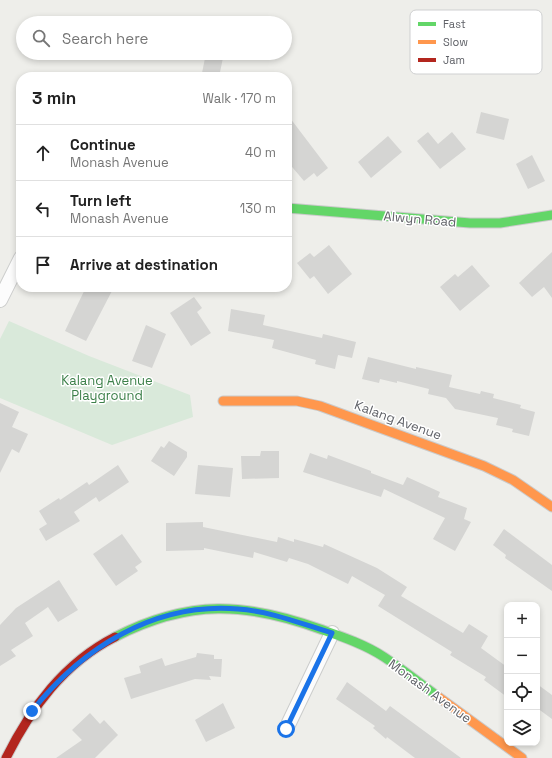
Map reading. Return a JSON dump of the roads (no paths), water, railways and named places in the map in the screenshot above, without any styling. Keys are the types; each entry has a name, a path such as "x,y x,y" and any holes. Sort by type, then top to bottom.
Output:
{"street":[{"name":"Alwyn Road","path":"292,208 470,223 500,223 552,215"},
{"path":"0,300 16,268"},
{"name":"Kalang Avenue","path":"223,400 297,401 320,406 484,466 513,480 552,507"},
{"name":"Monash Avenue","path":"6,758 32,711 50,689 94,649 141,625 184,612 206,609 239,609 286,618 358,643 383,656 522,758"},
{"path":"286,729 332,633"}],"park label":[{"name":"Kalang Avenue Playground","path":"107,388"}]}
